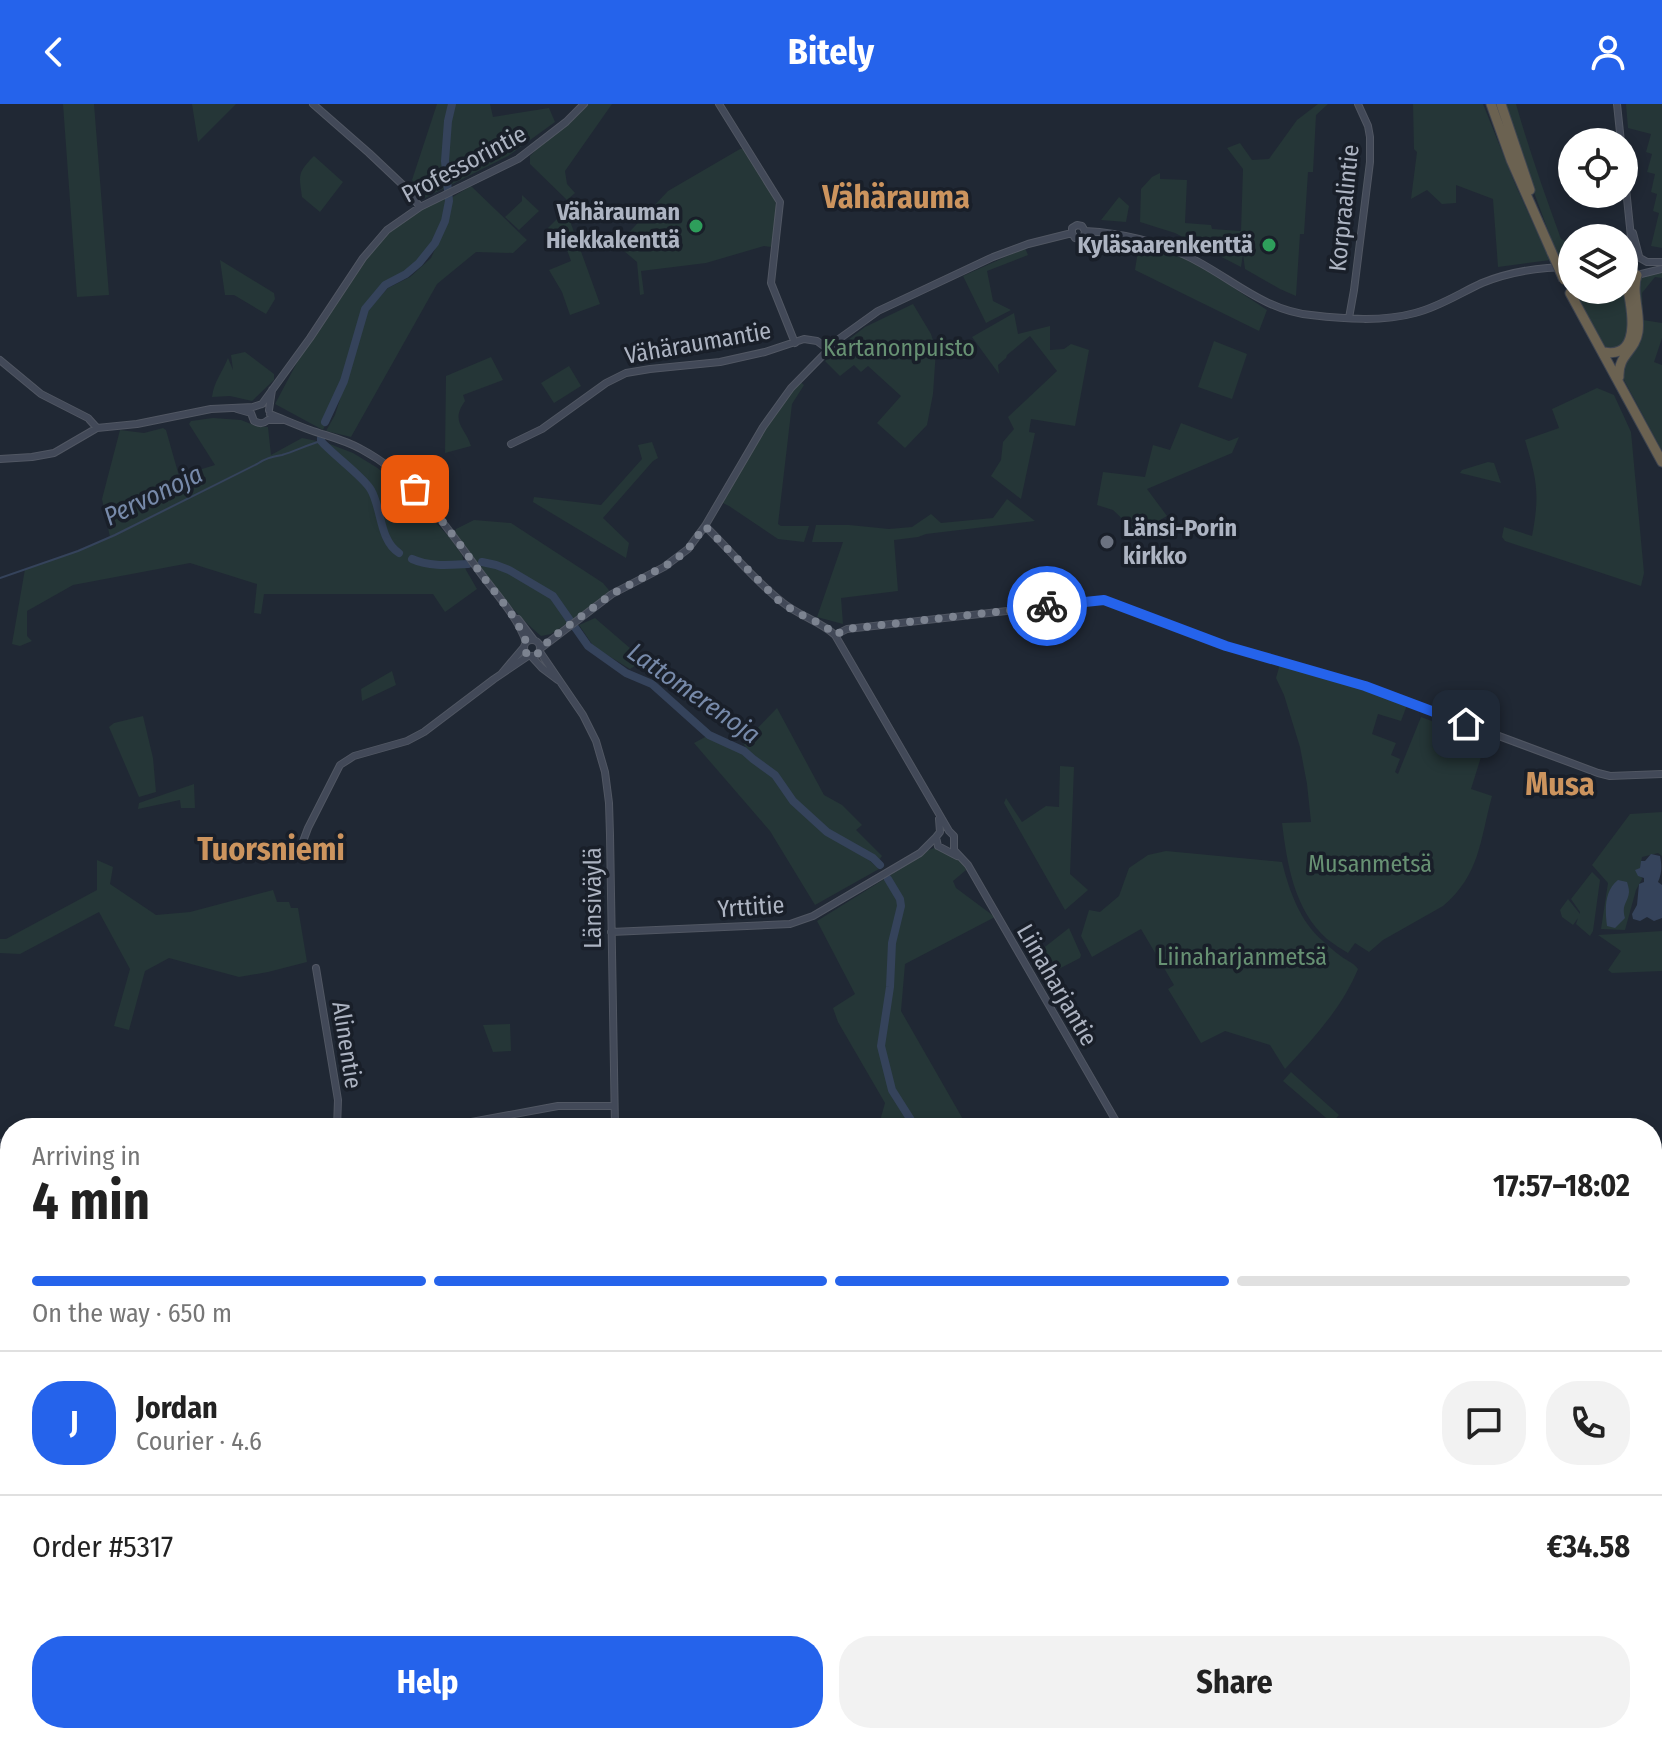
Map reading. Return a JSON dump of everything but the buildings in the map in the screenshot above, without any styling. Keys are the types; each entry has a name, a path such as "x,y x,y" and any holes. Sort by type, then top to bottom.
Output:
{"highway":[{"path":"1491,104 1511,160 1558,266"},
{"path":"1501,104 1537,217"},
{"path":"1575,304 1662,462"},
{"path":"1576,304 1646,434"},
{"path":"1604,352 1614,353 1625,346 1632,332 1630,304"},
{"path":"1619,381 1621,361 1634,344 1638,330 1637,304"}],"main road":[{"path":"313,104 405,187 420,207"},
{"name":"Professorintie","path":"272,390 376,242 399,220 518,159 584,104"},
{"path":"719,104 780,202 771,283 795,343"},
{"name":"Korpraalintie","path":"1349,318 1370,162 1368,126 1358,104"},
{"path":"1617,104 1620,128"},
{"path":"530,656 525,652 534,645 557,634 612,594 674,561 688,549 705,526 763,427 791,388 839,339 878,311 1015,248 1072,233 1072,228 1077,225 1085,231 1124,234 1156,242 1192,259 1263,301 1286,310 1313,316 1349,318 1414,313 1499,278 1558,268"},
{"path":"1638,249 1644,266 1638,274"},
{"path":"1638,258 1651,263 1662,262"},
{"path":"1638,274 1662,269"},
{"name":"Vähäraumantie","path":"511,444 542,429 606,383 626,373 720,362 810,339 828,349"},
{"path":"0,360 41,394 88,418 97,428"},
{"path":"0,459 54,453 97,428 137,424 211,409 252,410 262,404 272,390"},
{"path":"252,410 251,417 258,423 264,423 269,414 272,390"},
{"path":"262,404 269,414"},
{"name":"Länsiväylä","path":"269,414 363,450 408,482 437,514 558,680"},
{"path":"705,526 778,600 825,626 835,635 954,836 950,848 941,848 938,811"},
{"path":"835,635 847,629 1104,600 1226,646 1365,686 1598,773 1610,776 1662,774"},
{"path":"502,673 537,655 534,645"},
{"path":"302,844 340,765 354,756 407,741 424,732 534,645"},
{"name":"Länsiväylä","path":"530,656 558,680 583,715 596,741 605,772 609,803 615,1118"},
{"path":"938,835 949,831"},
{"name":"Yrttitie","path":"611,932 790,924 813,916 923,851 938,835"},
{"name":"Liinaharjantie","path":"953,844 954,850 970,868 1114,1118"},
{"name":"Yrttitie","path":"923,851 941,848"},
{"name":"Liinaharjantie","path":"941,848 963,860"},
{"name":"Alinentie","path":"316,968 338,1100 337,1118"},
{"path":"493,1118 558,1106 614,1106"}],"green space":[{"path":"63,104 94,104 109,295 77,297"},
{"path":"192,104 236,104 198,142"},
{"path":"437,104 490,104 493,117 549,108 555,122 508,156 425,198 412,180"},
{"path":"582,104 612,104 565,171 567,184 575,193 567,200 530,164 530,156"},
{"path":"1318,104 1328,104 1316,115 1313,172 1308,172 1296,296 1245,269 1243,254 1241,267 1175,233 1140,222 1141,189 1160,173 1160,179 1187,180 1185,223 1241,231 1243,169 1227,148 1240,143 1252,160 1269,159 1297,120"},
{"path":"1413,104 1483,104 1550,260 1498,267 1493,199 1456,185 1456,203 1442,204 1427,190 1411,199 1417,152 1414,149"},
{"path":"1506,104 1516,104 1558,230 1558,255 1532,187"},
{"path":"1626,104 1662,104 1662,248 1651,246 1659,213 1653,211 1657,194 1651,192 1655,174 1647,172 1652,154 1646,152 1651,134 1638,128 1628,128"},
{"path":"744,149 775,200 777,211 771,247 764,246 706,263 641,271 644,294 640,295 637,262 617,245 668,191"},
{"path":"314,156 343,182 320,212 302,197 300,184 302,171"},
{"path":"471,186 527,240 513,253 476,252 437,284 351,437 326,431 335,415 368,310 388,288 410,277 431,258 446,225 451,198"},
{"path":"445,194 449,201 435,243 406,274 385,285 365,309 344,381 323,430 275,404 310,338 363,258 387,230"},
{"path":"522,195 539,211 519,230 505,217 522,201"},
{"path":"1119,197 1129,206 1126,222 1101,220"},
{"path":"566,210 600,304 570,315 562,292 549,270 571,261 566,247 548,228"},
{"path":"1139,244 1187,260 1267,310 1259,331 1135,270"},
{"path":"1025,248 1028,255 987,271 993,301 1011,310 986,323 963,276"},
{"path":"220,260 274,293 275,299 266,314 234,295 225,295"},
{"path":"1662,271 1662,278 1655,277 1642,293 1643,320 1662,323 1662,338 1654,362 1662,365 1662,451 1621,371 1642,276"},
{"name":"Kartanonpuisto","path":"913,304 931,334 936,350 927,425 905,448 877,423 901,396 868,366 861,372 854,365 840,376 825,361 865,327"},
{"path":"1581,304 1628,304 1629,333 1619,349 1606,348"},
{"path":"1014,313 1018,334 1050,326 1050,350 1064,349 1071,344 1089,350 1075,426 1031,419 1029,432 1035,433 1021,499 991,476 1001,460 1003,442 1014,429 1008,417 1057,371 1030,336 998,365 999,374 972,337"},
{"path":"1214,341 1247,354 1232,399 1198,387"},
{"path":"245,352 274,374 274,380 252,401 230,396 212,397 228,358 233,370 231,355"},
{"path":"491,357 503,380 463,395 465,401 459,419 471,446 445,453 446,376"},
{"path":"569,366 581,386 554,403 541,383"},
{"path":"798,380 804,385 792,404 778,524 809,526 804,542 778,539 719,501"},
{"path":"1597,388 1614,395 1631,432 1644,573 1641,586 1505,541 1502,537 1504,527 1532,536 1536,487 1525,440 1559,428 1552,409"},
{"path":"213,418 241,420 268,427 271,455 302,438 353,453 376,467 401,485 450,538 462,555 477,589 445,612 433,594 264,594 261,614 254,613 257,584 190,563 73,585 27,611 27,636 32,641 20,646 12,644 25,569 110,537 102,499 120,430 144,433 166,430 179,476 215,465 189,424 191,421"},
{"path":"1181,423 1229,441 1239,437 1232,453 1147,489 1167,516 1137,533 1113,510 1097,505 1103,472 1145,477 1153,445 1170,450"},
{"path":"652,442 658,458 603,518 629,543 626,558 533,502 534,497 601,505 642,459 638,445"},
{"path":"1494,463 1501,483 1460,473 1462,470"},
{"path":"1007,499 1035,521 894,540 898,591 841,598 843,624 817,617 843,542 812,542 816,525 889,529 912,527 931,514 941,523 993,518"},
{"path":"474,520 511,523 603,583 612,594 551,634 541,636 506,600 455,533 456,529"},
{"path":"595,618 643,661 630,669 594,647 579,625"},
{"name":"Musanmetsä","path":"1280,664 1407,705 1401,721 1378,714 1372,734 1396,743 1391,755 1400,759 1395,772 1398,774 1421,717 1486,741 1471,789 1492,796 1477,856 1465,882 1443,906 1383,940 1369,952 1355,943 1348,953 1327,939 1307,914 1294,885 1282,823 1311,822 1300,747 1276,678"},
{"path":"392,671 396,685 362,701 361,689"},
{"path":"777,708 824,795 842,805 862,825 856,830 882,856 879,860 828,831 794,799 781,779 753,758 743,743"},
{"path":"143,716 153,758 156,792 139,797 109,727"},
{"path":"707,736 738,748 775,778 790,801 828,835 862,854 879,869 815,905 770,831 694,743"},
{"path":"1060,766 1074,767 1070,874 1088,890 1065,910 1004,803 1006,798 1022,822 1046,806 1059,807"},
{"path":"194,784 195,808 181,808 180,800 138,809 139,803"},
{"path":"1662,812 1662,856 1658,853 1642,857 1642,879 1625,930 1601,929 1608,883 1592,865 1630,814"},
{"path":"937,847 963,861 966,870 953,881 956,888 995,917 905,964 901,1011 962,1118 881,1118 885,1103 833,1008 855,994 817,921 886,878 891,885 888,877 920,853"},
{"name":"Liinaharjanmetsä","path":"1166,851 1282,862 1292,894 1308,925 1358,969 1335,1010 1285,1069 1270,1045 1225,1031 1201,1043 1168,989 1174,985 1141,929 1092,957 1081,936 1089,910 1100,912 1119,896 1129,868 1148,855"},
{"path":"97,860 113,867 110,884 156,915 190,912 273,890 277,902 289,902 291,908 298,908 307,962 239,977 169,958 145,971 129,1030 114,1026 130,969 99,912 20,954 0,953 0,939 6,939 97,890"},
{"path":"1592,872 1600,880 1590,936 1576,924 1578,918 1573,925 1562,917 1560,910 1568,899 1580,914 1571,899"},
{"path":"1069,928 1080,958 1047,975 1036,954"},
{"path":"1662,931 1662,971 1612,973 1608,970 1621,951 1598,935"},
{"path":"510,1024 511,1051 493,1052 483,1025"},
{"path":"1291,1072 1339,1115 1326,1118 1283,1081"}],"water":[{"path":"1651,854 1660,856 1661,860 1658,882 1662,885 1662,918 1654,921 1647,917 1640,921 1633,919 1632,914 1637,905 1639,884 1644,882 1644,878 1638,876 1635,870"},
{"path":"1618,880 1627,882 1629,892 1624,907 1625,918 1615,928 1607,926 1606,907 1610,890"}],"waterway":[{"path":"325,422 344,381 365,309 385,285 419,263 435,243 445,221 449,201 445,161 452,104"},
{"name":"Lattomerenoja","path":"321,438 371,490 384,532 399,553"},
{"name":"Pervonoja","path":"0,578 78,551 263,460 321,441"},
{"name":"Lattomerenoja","path":"412,559 433,564 468,564"},
{"name":"Lattomerenoja","path":"482,562 509,570 553,596 588,646 626,673 652,684 709,735 744,751 775,775 793,801 827,832 880,865"},
{"name":"Lattomerenoja","path":"888,879 901,906 892,943 890,987 881,1046 892,1090 910,1118"}],"way so far":[{"path":"415,489 510,612 526,642 525,652 532,657 557,634 612,594 674,561 688,549 705,526 778,600 825,626 835,635 847,629 1047,606"}],"place":[{"name":"Vähärauman Hiekkakenttä","path":"696,226"},
{"name":"Kyläsaarenkenttä","path":"1269,245"},
{"name":"Länsi-Porin kirkko","path":"1107,542"}],"district":[{"name":"Vähärauma","path":"896,197"},
{"name":"Musa","path":"1560,784"},
{"name":"Tuorsniemi","path":"271,849"}],"route":[{"path":"1047,606 1104,600 1226,646 1365,686 1466,724"}]}
